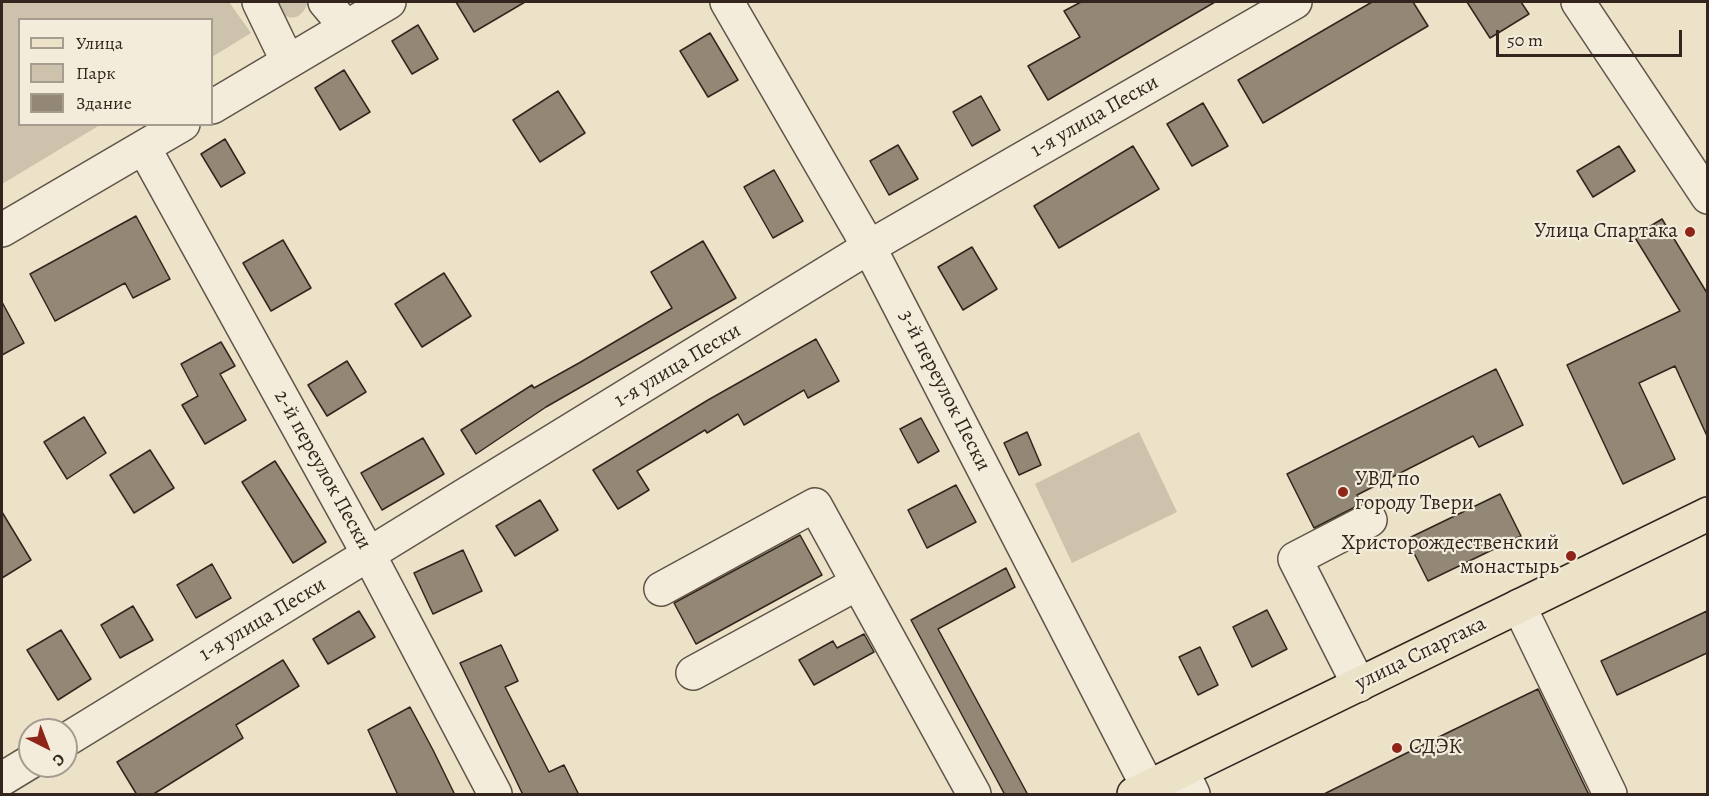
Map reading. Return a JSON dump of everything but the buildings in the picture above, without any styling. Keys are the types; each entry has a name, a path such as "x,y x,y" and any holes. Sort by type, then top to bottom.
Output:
{"main road":[{"name":"улица Спартака","path":"1141,791 1187,783 1359,685 1707,514"}],"street":[{"path":"259,2 288,62"},
{"path":"325,2 346,27"},
{"path":"213,106 389,2"},
{"name":"3-й переулок Пески","path":"727,2 869,247 1141,791"},
{"name":"1-я улица Пески","path":"78,733 869,247 1294,2"},
{"path":"1578,2 1707,196"},
{"path":"2,230 180,126"},
{"name":"2-й переулок Пески","path":"144,148 369,555 495,795"},
{"path":"661,590 815,505 974,795"},
{"path":"1359,685 1295,559 1370,520"},
{"path":"693,673 858,583"},
{"path":"1520,606 1610,795"},
{"path":"2,779 18,769"}],"green space":[{"path":"2,2 229,2 251,33 213,56 213,18 18,18 18,126 98,126 2,184"},
{"path":"269,2 308,2 300,15 290,17 279,12"},
{"path":"1139,432 1177,512 1072,563 1035,484"}],"place":[{"name":"Улица Спартака","path":"1690,232"},
{"name":"УВД по городу Твери","path":"1343,492"},
{"name":"Христорождественский монастырь","path":"1571,556"},
{"name":"СДЭК","path":"1397,748"}]}
